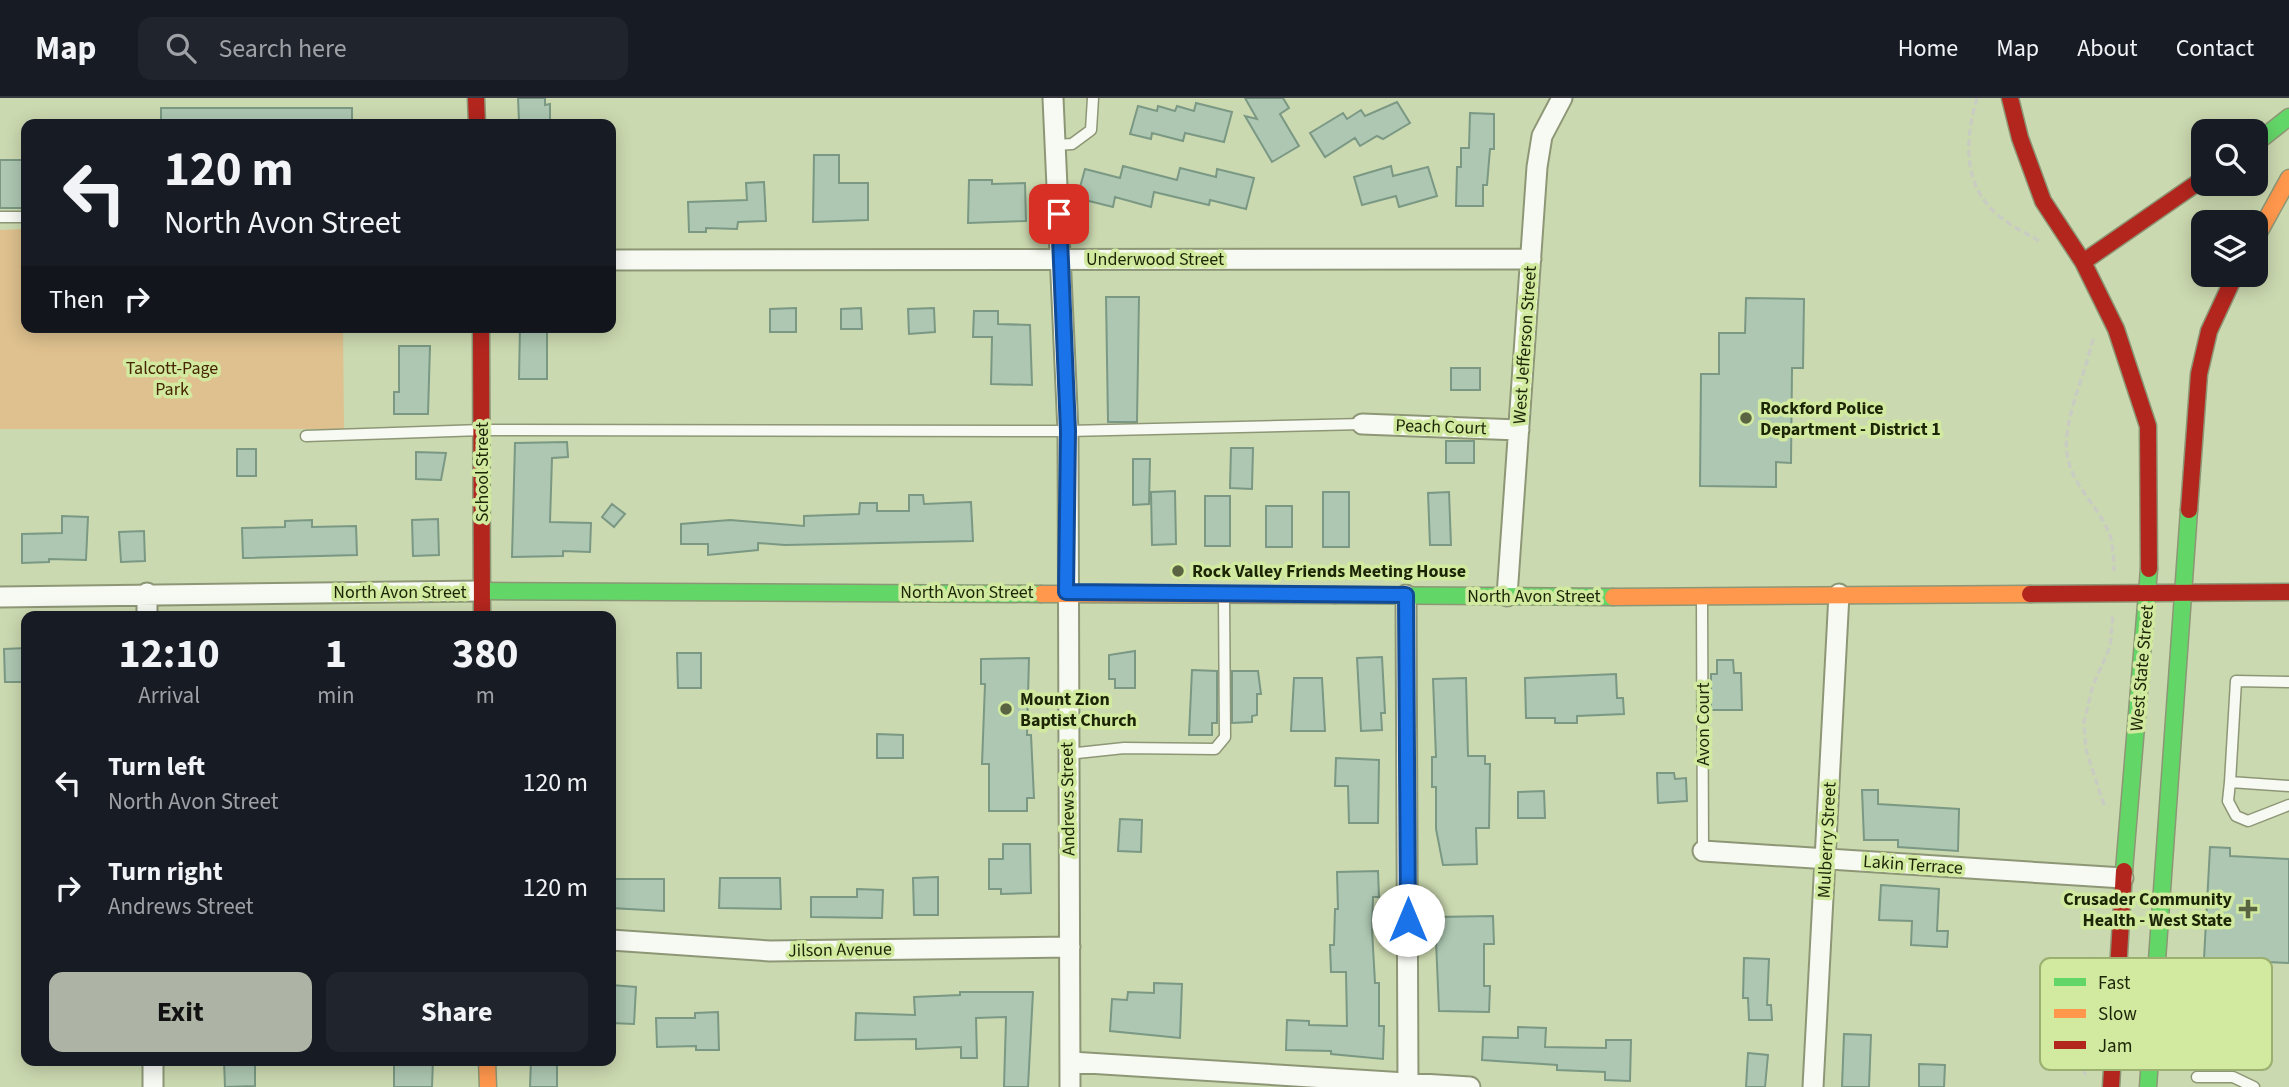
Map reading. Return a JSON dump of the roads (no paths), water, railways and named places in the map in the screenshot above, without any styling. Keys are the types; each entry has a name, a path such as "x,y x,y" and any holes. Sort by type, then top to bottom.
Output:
{"main road":[{"path":"476,98 477,119"},
{"name":"West State Street","path":"2010,98 2020,138 2043,201 2083,262 2116,329 2148,426 2149,592 2118,958"},
{"path":"2268,134 2289,117"},
{"path":"2268,216 2289,178"},
{"path":"2083,262 2191,187"},
{"name":"West State Street","path":"2158,958 2186,592 2199,374 2209,331 2229,287"},
{"name":"School Street","path":"481,333 482,611"},
{"name":"North Avon Street","path":"482,591 1702,597 2289,592"},
{"path":"487,1066 488,1087"}],"street":[{"name":"Andrews Street","path":"1053,98 1068,431 1066,592 1070,1087"},
{"name":"West Jefferson Street","path":"1507,596 1542,136 1562,98"},
{"name":"Underwood Street","path":"616,260 1531,259"},
{"name":"Peach Court","path":"1362,424 1519,430"},
{"name":"North Avon Street","path":"0,597 147,593 482,591"},
{"path":"147,593 147,611"},
{"name":"Mulberry Street","path":"1813,1087 1839,594"},
{"path":"1406,595 1408,1083"},
{"name":"Lakin Terrace","path":"1703,851 2123,878"},
{"name":"Jilson Avenue","path":"616,940 770,951 1070,947"},
{"path":"1071,1062 1470,1087"},
{"path":"153,1066 153,1087"}],"lane":[{"path":"1056,145 1072,144 1091,130 1093,98"},
{"path":"0,218 21,218"},
{"path":"306,436 482,430 1068,431 1362,424"},
{"path":"1068,754 1124,748 1215,749 1225,737 1224,593"},
{"name":"Avon Court","path":"1702,597 1703,851"},
{"path":"2289,682 2236,681 2228,801 2236,816 2248,821 2289,806"},
{"path":"2230,782 2289,786"},
{"path":"2197,1077 2233,1077 2254,1087"}],"place":[{"name":"Rockford Police Department - District 1","path":"1746,418"},
{"name":"Rock Valley Friends Meeting House","path":"1178,571"},
{"name":"Mount Zion Baptist Church","path":"1006,709"},
{"name":"Crusader Community Health - West State","path":"2248,909"}],"park label":[{"name":"Talcott-Page Park","path":"172,378"}]}
